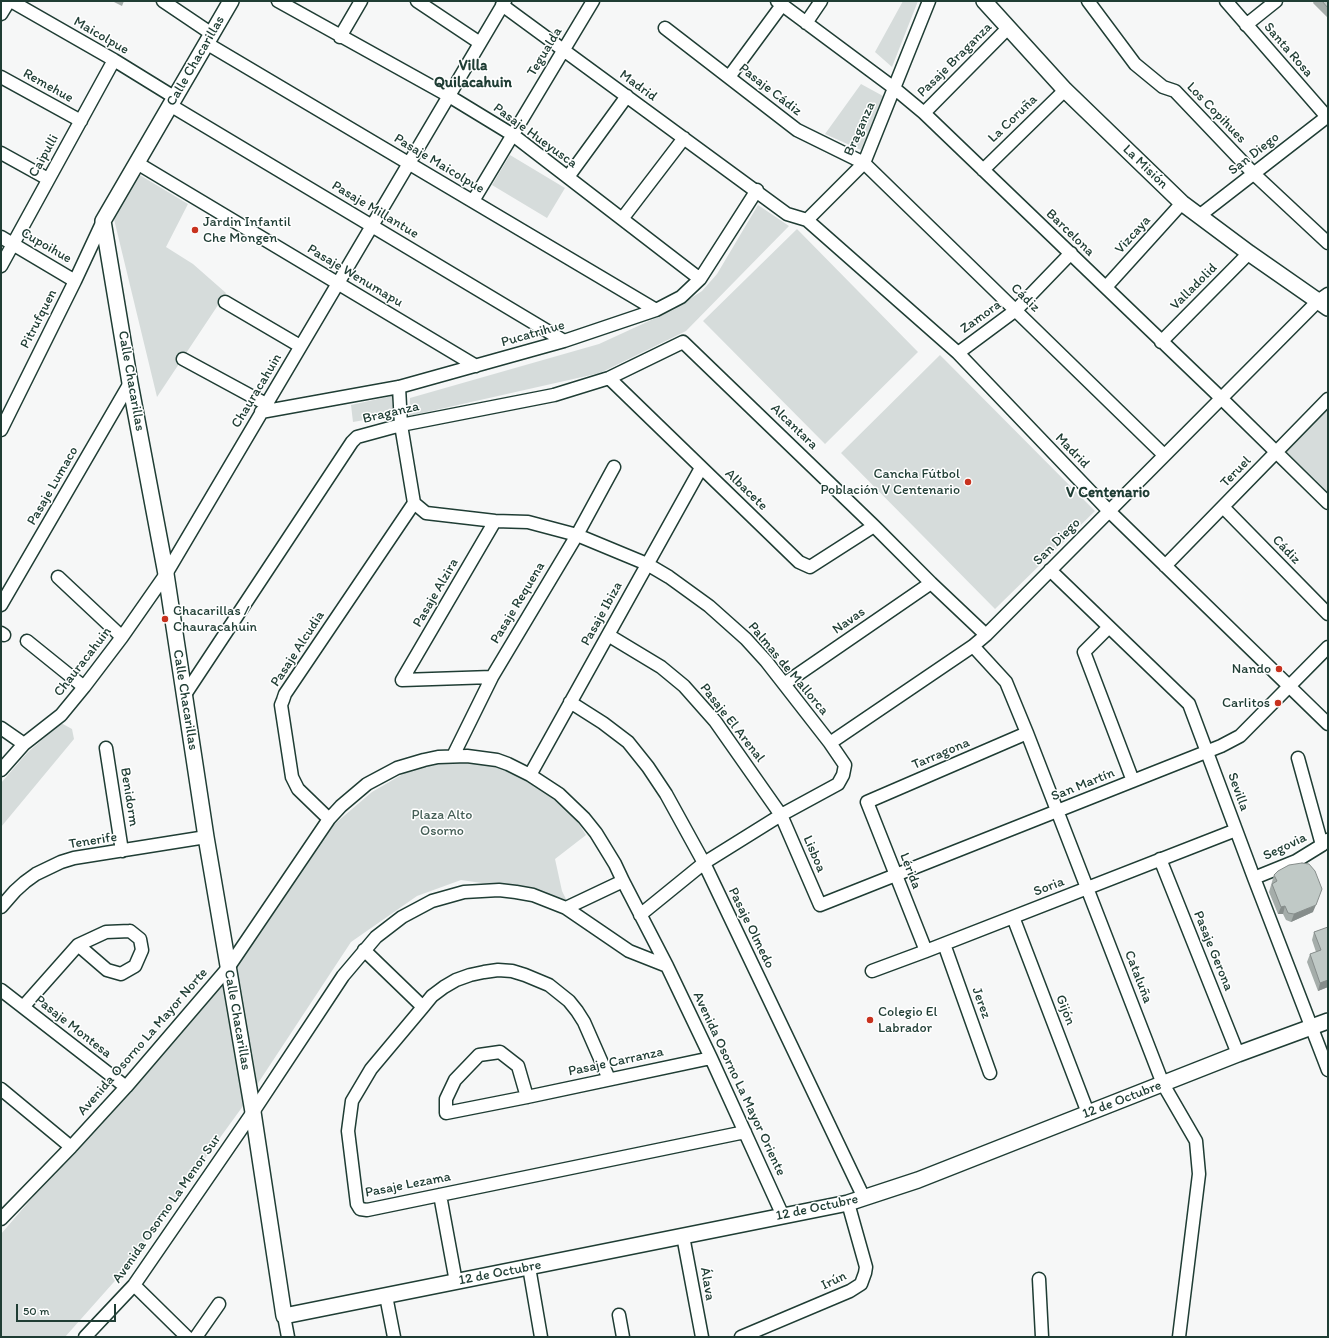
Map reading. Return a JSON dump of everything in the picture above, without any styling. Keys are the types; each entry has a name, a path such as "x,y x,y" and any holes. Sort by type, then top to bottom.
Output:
{"street":[{"path":"1,14 10,1"},
{"name":"Maicolpue","path":"10,1 114,60 172,101"},
{"path":"163,1 209,38"},
{"name":"Calle Chacarillas","path":"231,1 103,221 130,383 166,574 206,837 253,1112 288,1337"},
{"name":"Pasaje Hueyusca","path":"278,1 340,37 449,96 513,136 700,279"},
{"path":"340,37 361,1"},
{"path":"416,1 480,43"},
{"name":"Tegualda","path":"473,201 593,1"},
{"path":"806,23 821,1"},
{"name":"Braganza","path":"807,220 864,163 929,1"},
{"name":"La Misión","path":"984,1 1065,90 1182,203 1249,253 1324,301"},
{"name":"Los Copihues","path":"1088,1 1135,64 1163,87 1176,91 1254,174 1328,243"},
{"name":"Santa Rosa","path":"1226,1 1328,117"},
{"path":"1246,25 1276,1"},
{"name":"Chauracahuin","path":"1,770 24,744 61,715 122,637 166,574 503,3"},
{"name":"Madrid","path":"503,3 564,50 757,190"},
{"path":"729,77 779,3"},
{"name":"Barcelona","path":"779,3 894,88 924,114 1106,287 1328,503"},
{"name":"Pasaje Cádiz","path":"665,28 797,130 864,163"},
{"name":"Pasaje Braganza","path":"924,114 1008,28"},
{"name":"Pasaje Maicolpue","path":"209,38 409,163 656,310"},
{"name":"Caipulli","path":"1,266 114,60"},
{"name":"Remehue","path":"1,77 81,121"},
{"name":"La Coruña","path":"983,170 1065,90"},
{"path":"568,177 627,96"},
{"name":"Pasaje Millantue","path":"172,101 372,226 564,341"},
{"name":"San Diego","path":"1199,216 1328,117"},
{"path":"622,219 684,138"},
{"path":"1,153 48,179"},
{"name":"Pasaje Wenumapu","path":"137,163 476,366"},
{"name":"Cádiz","path":"864,163 1164,455"},
{"path":"757,190 787,214 807,220"},
{"name":"Pucatrihue","path":"264,408 399,387 564,341 656,310 681,297 700,279 757,190"},
{"name":"Vizcaya","path":"1106,287 1182,203"},
{"name":"Madrid","path":"807,220 958,353 1109,511 1288,687 1328,724"},
{"name":"Pitrufquen","path":"3,422 75,280 103,221"},
{"name":"Cupoihue","path":"1,237 75,280"},
{"name":"Zamora","path":"958,353 1016,310 1070,253"},
{"name":"Valladolid","path":"1161,342 1249,253"},
{"name":"San Diego","path":"830,743 973,646 986,635 1221,398 1324,301"},
{"path":"225,302 300,346"},
{"name":"Braganza","path":"184,696 352,442 357,437 401,425 554,395 609,378 683,342"},
{"name":"Alcantara","path":"683,342 986,635"},
{"path":"183,359 264,408"},
{"name":"Albacete","path":"609,378 799,562 810,567 874,526"},
{"name":"Pasaje Lumaco","path":"1,605 130,383"},
{"path":"399,387 401,425 414,503"},
{"name":"Teruel","path":"1165,566 1328,399"},
{"name":"Pasaje Requena","path":"453,756 492,677 577,535 614,467"},
{"name":"Pasaje Ibiza","path":"530,775 701,468"},
{"name":"Palmas de Mallorca","path":"414,503 426,513 495,521 528,522 577,535 647,564 689,591 728,622 766,661 830,743 845,765 843,775 838,784 781,815 704,863 640,915"},
{"name":"Pasaje Alcudia","path":"329,818 298,789 292,777 281,705 285,694 414,503"},
{"name":"Cádiz","path":"1223,507 1328,614"},
{"name":"Pasaje Alzira","path":"492,677 402,680 495,521"},
{"name":"Sevilla","path":"1050,570 1189,704 1328,1070"},
{"path":"58,577 122,637"},
{"name":"Navas","path":"784,684 931,583"},
{"path":"1109,627 1084,652 1133,781"},
{"name":"Pasaje El Arenal","path":"608,635 661,667 684,686 715,721 781,815"},
{"path":"27,641 84,687"},
{"name":"Cataluña","path":"973,646 1006,682 1058,811 1163,1084 1196,1140 1199,1174 1179,1337"},
{"name":"San Martín","path":"820,905 1208,752 1240,736 1328,647"},
{"name":"Pasaje Olmedo","path":"570,702 603,723 628,742 648,767 666,794 704,863 864,1198"},
{"path":"1,728 24,744"},
{"name":"Tarragona","path":"867,802 1027,733"},
{"name":"Benidorm","path":"106,748 122,851"},
{"name":"Avenida Osorno La Mayor Norte","path":"1,1219 71,1147 126,1087 228,968 329,818 353,794 381,776 410,764 424,760 453,756 482,757 497,760 530,775 559,794 584,818 606,848 667,966"},
{"path":"1298,758 1325,842"},
{"name":"Lérida","path":"867,802 926,951"},
{"name":"Lisboa","path":"781,815 820,905"},
{"name":"Soria","path":"872,971 1236,830"},
{"name":"Tenerife","path":"1,907 15,890 25,882 48,867 74,858 206,837"},
{"name":"Segovia","path":"1254,878 1296,861 1325,842"},
{"name":"Pasaje Gerona","path":"1160,859 1238,1054"},
{"path":"566,908 623,881"},
{"name":"Avenida Osorno La Menor Sur","path":"85,1337 134,1285 253,1112 343,976 364,950 388,926 411,911 432,901 464,892 499,890 533,895 566,908 629,951 667,966"},
{"name":"Gijón","path":"1013,917 1088,1113"},
{"path":"23,1007 78,945 106,932 130,931 140,939 142,950 135,966 121,974 107,970 78,945"},
{"name":"Jerez","path":"944,944 990,1073"},
{"path":"364,950 423,1007"},
{"name":"Avenida Osorno La Mayor Oriente","path":"667,966 783,1216"},
{"name":"Pasaje Lezama","path":"609,1079 584,1022 577,1011 559,992 537,979 498,970 470,975 456,980 432,996 371,1069 352,1102 348,1131 357,1204 360,1209 367,1210 745,1132"},
{"name":"Pasaje Montesa","path":"1,990 126,1087"},
{"name":"12 de Octubre","path":"284,1316 783,1216 864,1198 918,1180 1238,1054 1328,1021"},
{"name":"Pasaje Carranza","path":"527,1097 518,1066 500,1052 479,1055 455,1080 446,1099 446,1113 527,1097 711,1058"},
{"path":"1,1089 71,1147"},
{"path":"440,1195 456,1282"},
{"name":"Irún","path":"741,1337 850,1291 861,1284 866,1273 866,1267 848,1202"},
{"name":"Álava","path":"683,1236 702,1337"},
{"path":"529,1267 541,1337"},
{"path":"1039,1279 1042,1337"},
{"path":"134,1285 187,1337"},
{"path":"386,1296 394,1337"},
{"path":"196,1337 219,1304"},
{"path":"619,1314 622,1337"}],"green space":[{"path":"903,1 918,1 892,67 875,52"},
{"path":"861,84 883,96 861,150 825,134"},
{"path":"510,155 565,188 547,218 492,185"},
{"path":"138,174 188,204 166,247 193,264 226,293 157,397 113,215"},
{"path":"758,205 789,226 686,331 600,373 409,416 410,398 599,344 673,310 702,291 717,274"},
{"name":"Cancha Fútbol Población V Centenario","path":"797,229 918,352 825,444 703,321"},
{"name":"Cancha Fútbol Población V Centenario","path":"940,355 1095,511 995,609 841,453"},
{"path":"392,396 393,415 353,422 351,405"},
{"path":"1328,403 1328,495 1281,451"},
{"path":"61,723 72,729 74,739 1,827 1,783 27,753"},
{"name":"Plaza Alto Osorno","path":"456,761 495,766 522,778 546,793 575,818 586,835 555,859 562,891 568,903 496,885 461,880 417,896 351,942 243,1106 121,1274 65,1337 1,1337 1,1234 227,971 331,827 372,792 403,774 428,763"}],"building":[{"path":"1322,1 1328,1 1328,8"},
{"path":"1302,863 1309,864 1315,871 1322,889 1316,905 1294,914 1288,913 1285,906 1281,907 1272,884 1277,881 1274,875 1289,865"},
{"path":"1328,927 1328,980 1320,983 1310,954 1321,950 1314,932"}],"place":[{"name":"Jardin Infantil Che Mongen","path":"195,230"},
{"name":"Cancha Fútbol Población V Centenario","path":"968,482"},
{"name":"Chacarillas / Chauracahuin","path":"165,619"},
{"name":"Nando","path":"1279,669"},
{"name":"Carlitos","path":"1278,703"},
{"name":"Colegio El Labrador","path":"870,1020"}],"district":[{"name":"Villa Quilacahuin","path":"473,74"},
{"name":"V Centenario","path":"1108,493"}]}
